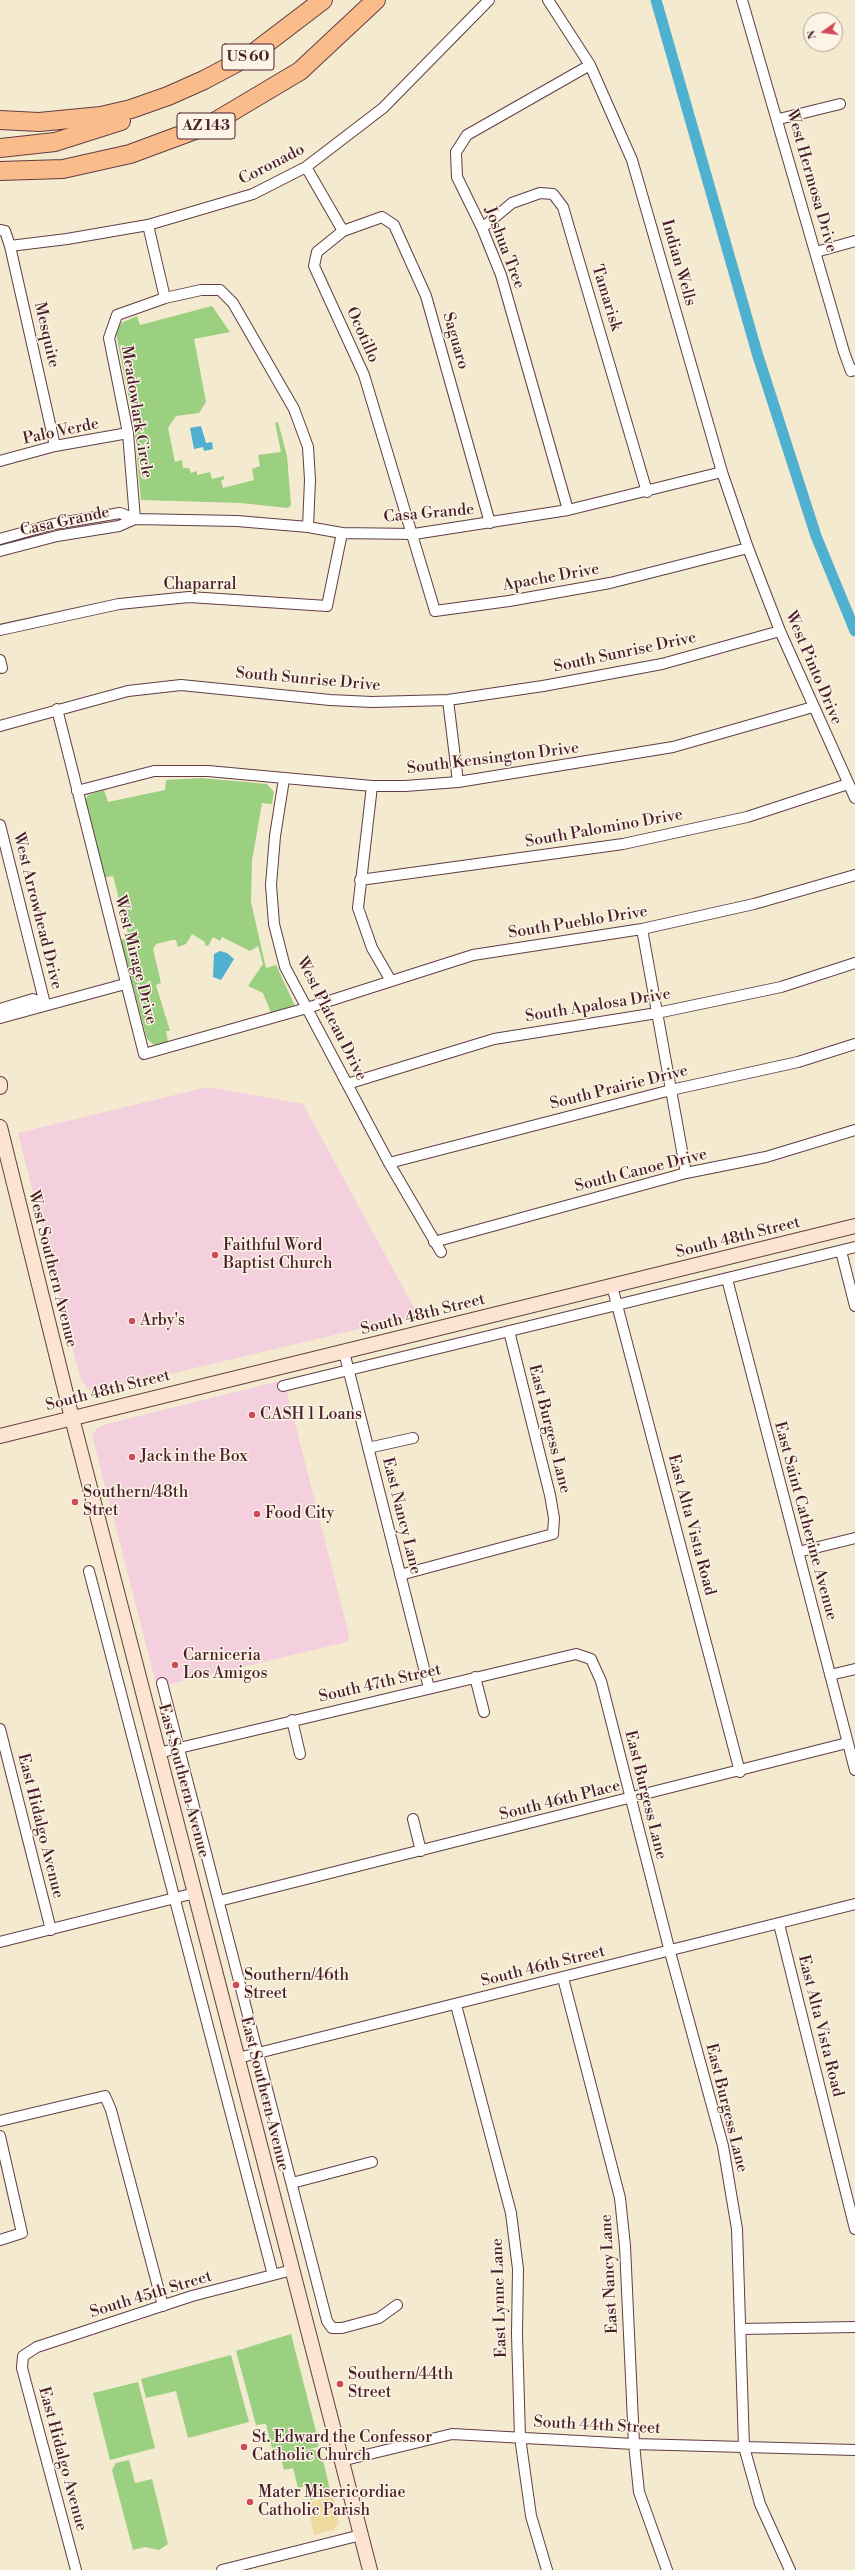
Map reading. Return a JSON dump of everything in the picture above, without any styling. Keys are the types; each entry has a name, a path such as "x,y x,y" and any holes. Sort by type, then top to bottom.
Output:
{"highway":[{"name":"AZ 143","path":"0,171 62,169 130,154 211,124 300,71 376,0"},
{"name":"US 60","path":"0,120 39,122 101,116 131,109 168,96 204,80 251,55 321,2"},
{"path":"0,148 55,142 115,124 168,96"}],"main road":[{"name":"West Southern Avenue","path":"0,1127 72,1418"},
{"name":"South 48th Street","path":"0,1436 855,1226"},
{"name":"East Southern Avenue","path":"72,1418 370,2570"}],"street":[{"name":"Coronado","path":"10,246 67,239 148,225 253,194 306,167 383,108 489,0"},
{"name":"Indian Wells","path":"548,0 590,65 632,160 722,472 748,548"},
{"name":"West Hermosa Drive","path":"742,0 779,119 844,352 853,370"},
{"name":"Joshua Tree","path":"568,510 500,275 482,228 457,176 456,152 467,136 590,65"},
{"path":"779,119 840,104"},
{"path":"306,167 343,231"},
{"name":"Tamarisk","path":"482,228 512,203 540,193 553,194 563,208 647,492"},
{"name":"Saguaro","path":"343,231 382,216 394,225 426,296 490,523"},
{"path":"148,225 165,298"},
{"name":"Mesquite","path":"3,230 10,246 55,446"},
{"name":"Ocotillo","path":"343,231 317,252 314,266 364,375 414,534"},
{"path":"816,252 855,241"},
{"name":"Meadowlark Circle","path":"134,519 128,433 109,338 117,315 165,298 202,290 220,290 233,303 294,409 308,447 310,480 308,527"},
{"name":"Palo Verde","path":"0,461 55,446 128,433"},
{"name":"Casa Grande","path":"0,540 54,524 120,513 134,519 237,521 308,527 342,533 414,534 568,510 647,492 722,472"},
{"name":"Casa Grande","path":"0,551 57,536 119,526 134,519"},
{"name":"Chaparral","path":"0,630 118,604 189,597 327,606 342,533"},
{"name":"Apache Drive","path":"414,534 435,611 509,601 610,583 748,548"},
{"name":"West Pinto Drive","path":"748,548 780,631 855,798"},
{"name":"South Sunrise Drive","path":"0,726 57,709 128,691 181,685 337,701 372,702 448,700 543,686 662,664 780,631"},
{"path":"448,700 458,782"},
{"name":"South Kensington Drive","path":"77,791 154,771 208,771 372,786 405,786 458,782 673,747 813,707"},
{"name":"West Mirage Drive","path":"57,709 125,984 144,1054 307,1008"},
{"name":"West Plateau Drive","path":"284,779 274,836 270,885 274,924 285,967 389,1163 441,1252"},
{"name":"South Palomino Drive","path":"360,880 622,844 747,817 848,784"},
{"path":"372,786 360,880 358,908 372,948 391,981"},
{"name":"West Arrowhead Drive","path":"0,825 45,1004"},
{"name":"South Pueblo Drive","path":"307,1008 473,955 642,929 754,904 855,875"},
{"path":"642,929 686,1173"},
{"name":"South Apalosa Drive","path":"347,1084 494,1039 657,1013 781,987 855,963"},
{"path":"0,1025 5,1017 45,1004 125,984"},
{"path":"0,1009 33,999 45,1004"},
{"name":"South Prairie Drive","path":"389,1163 671,1090 798,1062 855,1044"},
{"name":"South Canoe Drive","path":"434,1242 686,1173 766,1158 855,1130"},
{"path":"283,1386 855,1247"},
{"path":"841,1251 855,1306"},
{"name":"East Saint Catherine Avenue","path":"727,1279 855,1770"},
{"name":"East Alta Vista Road","path":"612,1286 740,1772"},
{"name":"East Burgess Lane","path":"400,1575 553,1534 554,1518 550,1495 509,1331"},
{"name":"East Nancy Lane","path":"344,1352 429,1688"},
{"path":"368,1448 413,1438"},
{"path":"798,1552 855,1538"},
{"path":"89,1572 272,2275"},
{"name":"South 47th Street","path":"158,1754 292,1720 576,1654 590,1659"},
{"name":"East Burgess Lane","path":"590,1659 601,1681 670,1952 724,2154 737,2228 744,2447 760,2504 790,2570"},
{"path":"830,1675 855,1669"},
{"path":"474,1677 484,1712"},
{"name":"East Southern Avenue","path":"162,1683 220,1901 327,2321 332,2328 342,2328 379,2318 397,2305"},
{"path":"292,1720 300,1754"},
{"name":"East Hidalgo Avenue","path":"0,1729 51,1930"},
{"name":"South 46th Place","path":"220,1901 740,1772 847,1743"},
{"path":"413,1819 421,1851"},
{"path":"0,1942 195,1893"},
{"name":"South 46th Street","path":"238,2058 670,1952 855,1904"},
{"name":"East Alta Vista Road","path":"779,1924 855,2229"},
{"name":"East Nancy Lane","path":"563,1978 620,2198 625,2246 634,2444 639,2492 667,2570"},
{"name":"East Lynne Lane","path":"456,2005 511,2213 518,2269 517,2334 520,2437 531,2516 547,2570"},
{"path":"0,2121 105,2096 111,2110 163,2306"},
{"path":"0,2136 22,2233 0,2240"},
{"path":"292,2183 372,2162"},
{"name":"South 45th Street","path":"23,2356 37,2347 163,2306 292,2270"},
{"path":"740,2329 855,2327"},
{"name":"East Hidalgo Avenue","path":"23,2356 22,2368 76,2570"},
{"name":"South 44th Street","path":"341,2461 452,2434 634,2444 855,2450"},
{"path":"222,2570 361,2535"}],"shaded area":[{"path":"208,1087 303,1104 418,1315 102,1390 88,1390 80,1377 18,1133"},
{"path":"284,1380 349,1635 347,1642 157,1687 92,1435 97,1428 103,1425"}],"green space":[{"path":"212,306 230,332 194,339 206,402 199,413 176,416 168,428 175,462 182,460 183,468 189,468 191,473 197,471 197,475 210,472 212,479 224,476 224,479 221,481 223,488 254,480 252,469 260,466 258,455 281,452 275,423 278,422 287,456 291,505 288,508 241,503 141,500 134,426 116,333 117,328 121,323 137,316 140,325"},
{"path":"201,778 267,784 274,792 272,804 262,803 252,861 251,902 266,968 276,965 295,1006 271,1013 263,993 248,986 263,964 258,946 250,951 222,937 220,941 213,937 208,946 205,945 205,942 192,934 186,944 178,947 176,940 172,940 156,944 153,949 161,983 156,985 170,1031 166,1031 168,1042 154,1045 147,1039 121,940 129,937 113,876 103,878 85,801 88,795 104,790 108,802 165,790 166,780"},
{"path":"291,2334 319,2443 318,2447 274,2456 266,2424 256,2425 236,2351"},
{"path":"231,2355 249,2422 188,2438 176,2391 146,2398 141,2379"},
{"path":"138,2382 155,2448 110,2460 93,2393"},
{"path":"311,2449 321,2452 331,2494 310,2500 306,2486 298,2488 293,2468 284,2470 281,2458"},
{"path":"129,2460 135,2483 152,2479 168,2544 159,2550 145,2547 133,2550 112,2470 116,2463"}],"sand":[{"path":"333,2496 339,2523 333,2530 314,2535 307,2503"}],"water":[{"path":"201,426 206,443 212,442 213,449 204,451 203,447 194,449 190,428"},
{"path":"220,951 227,953 234,959 221,980 213,977 214,954"}],"waterway":[{"path":"656,0 757,353 816,536 855,631"}],"place":[{"name":"Faithful Word Baptist Church","path":"215,1255"},
{"name":"Arby's","path":"132,1321"},
{"name":"CASH 1 Loans","path":"252,1415"},
{"name":"Jack in the Box","path":"132,1457"},
{"name":"Southern/48th Stret","path":"75,1502"},
{"name":"Food City","path":"257,1514"},
{"name":"Carniceria Los Amigos","path":"175,1665"},
{"name":"Southern/46th Street","path":"236,1985"},
{"name":"Southern/44th Street","path":"340,2384"},
{"name":"St. Edward the Confessor Catholic Church","path":"244,2447"},
{"name":"Mater Misericordiae Catholic Parish","path":"250,2502"}]}
